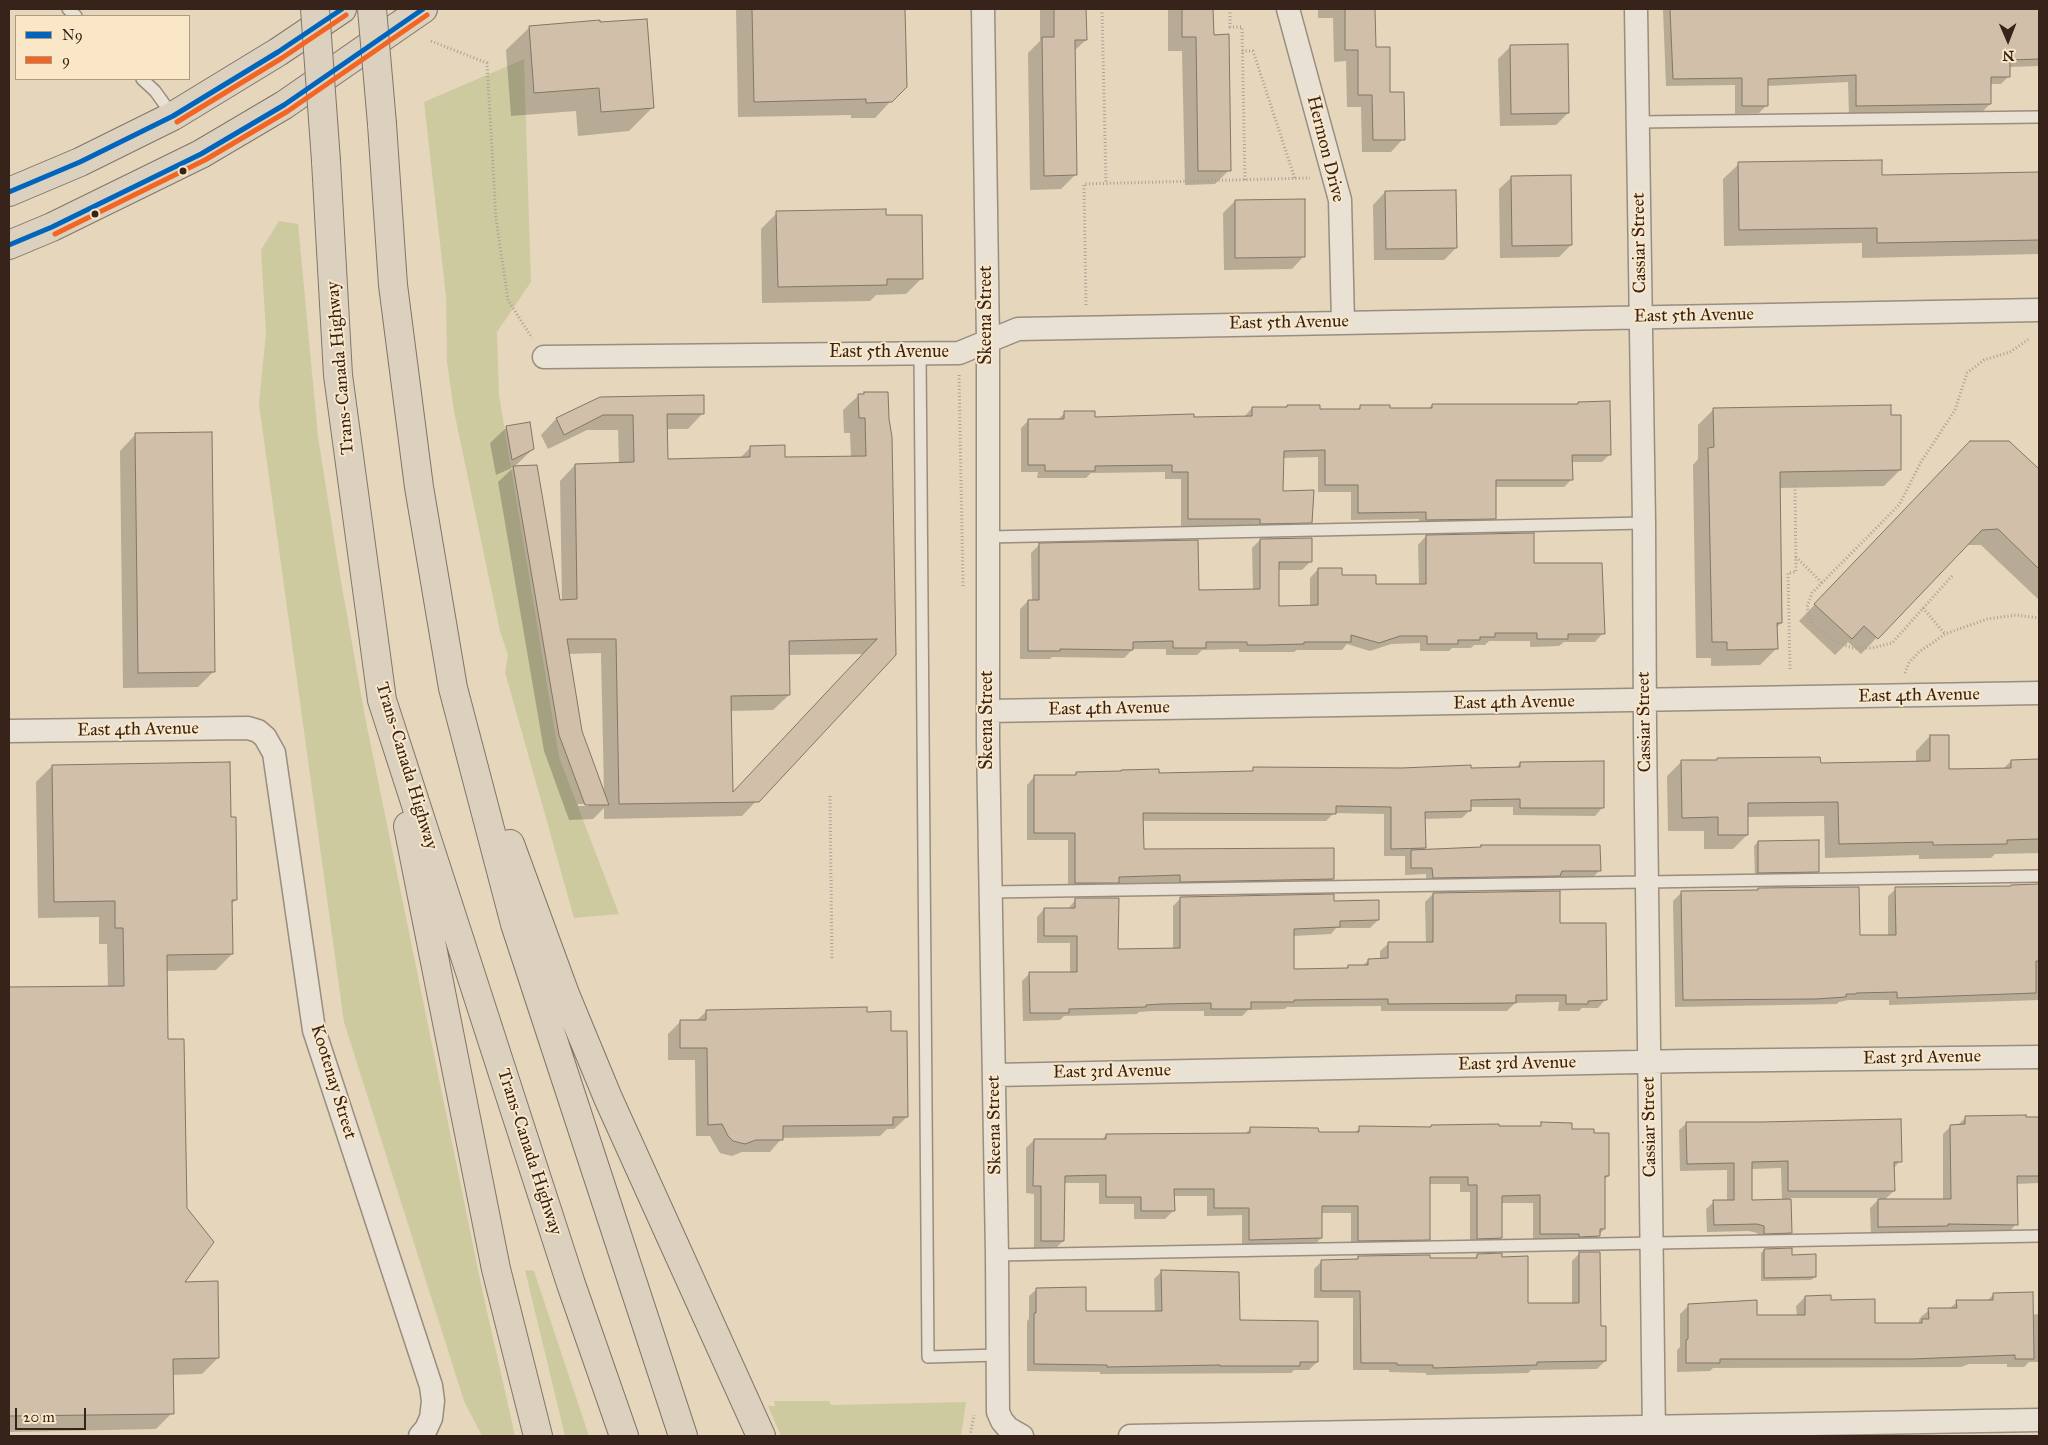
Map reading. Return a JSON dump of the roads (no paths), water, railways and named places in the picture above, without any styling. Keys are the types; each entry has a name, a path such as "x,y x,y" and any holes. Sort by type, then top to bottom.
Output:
{"main road":[{"name":"Trans-Canada Highway","path":"314,9 326,161 338,375 382,700 572,1284 624,1436"},
{"path":"9,192 80,162 173,116 278,52 342,9"},
{"path":"372,9 393,285 420,487 454,688 515,924 683,1436"},
{"path":"9,245 52,228 200,154 284,105 423,9"},
{"path":"454,688 565,994 608,1098 761,1436"},
{"path":"382,700 496,1269 538,1436"}],"street":[{"name":"Skeena Street","path":"983,9 988,342 988,712 998,1255 998,1412 1002,1421 1015,1432"},
{"name":"Hermon Drive","path":"1288,9 1340,200 1343,322"},
{"name":"Cassiar Street","path":"1636,9 1654,1432"},
{"name":"East 5th Avenue","path":"544,357 959,353 1018,329 2039,310"},
{"name":"East 4th Avenue","path":"988,712 2039,693"},
{"name":"East 4th Avenue","path":"9,731 248,728 258,731 265,737"},
{"name":"Kootenay Street","path":"265,737 274,753 314,1030 428,1374 433,1401 425,1427"},
{"name":"East 3rd Avenue","path":"994,1074 2039,1057"},
{"path":"1130,1436 1654,1432 2039,1420"}],"lane":[{"path":"143,80 155,91 173,116"},
{"path":"1638,122 2039,117"},
{"path":"920,353 928,1358 998,1355"},
{"path":"988,537 1644,523"},
{"path":"991,892 2039,876"},
{"path":"998,1255 2039,1236"}]}
